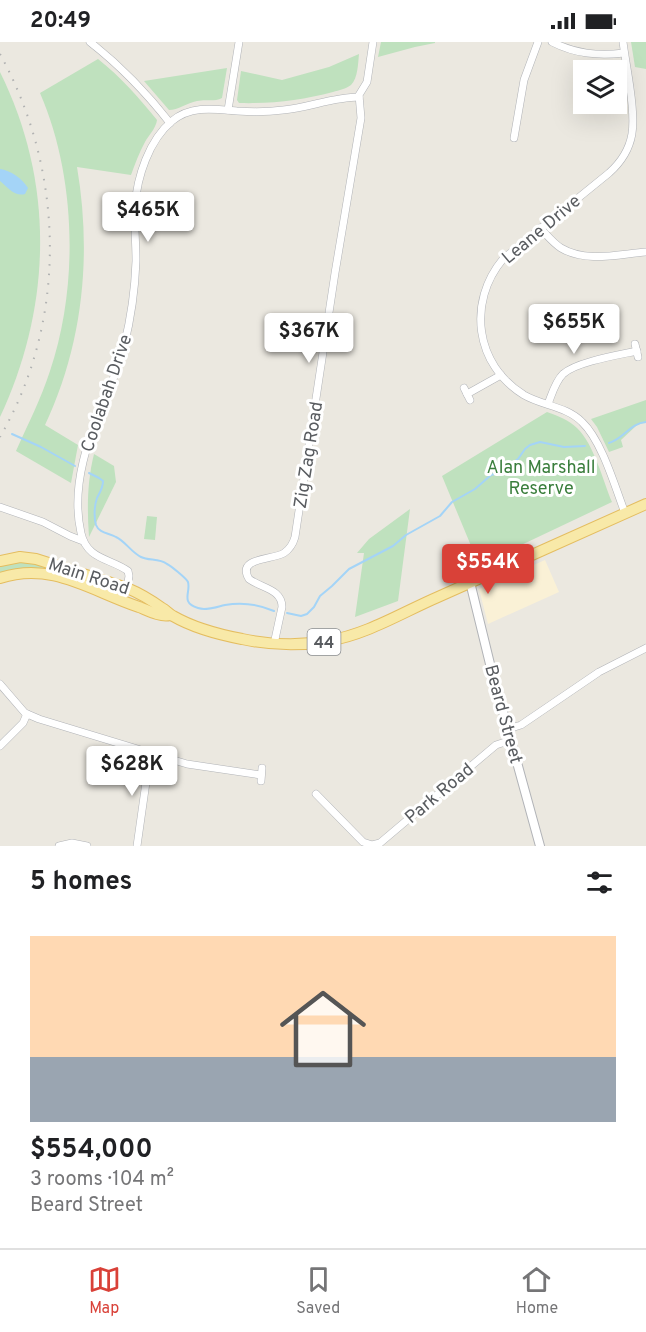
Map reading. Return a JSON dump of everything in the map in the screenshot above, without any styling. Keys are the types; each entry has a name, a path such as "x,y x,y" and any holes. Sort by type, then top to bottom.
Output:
{"main road":[{"name":"Main Road","path":"0,561 20,557 36,559 127,588 158,604 170,615 227,636 274,644 317,643 350,636 383,623 646,504"},
{"name":"Main Road","path":"0,578 31,572 51,574 159,615 170,615"},
{"path":"122,602 127,588"}],"street":[{"path":"90,42 128,74 170,123"},
{"path":"228,110 239,42"},
{"name":"Zig Zag Road","path":"274,644 282,601 276,593 249,579 246,569 255,561 284,553 295,537 361,118 359,97 367,81 373,42"},
{"path":"514,138 524,80 538,42"},
{"path":"552,42 568,50 583,53 603,55 624,52"},
{"name":"Leane Drive","path":"623,42 634,119 632,136 622,160 507,255 490,278 483,296 480,318 483,340 490,360 501,375 523,394 570,413 590,431 603,456 625,513"},
{"name":"Coolabah Drive","path":"83,541 79,516 81,472 93,428 120,361 126,339 135,275 137,188 150,151 170,123 179,116 195,110 212,108 279,111 359,97"},
{"path":"540,228 557,245 579,255 646,252"},
{"path":"548,404 557,381 564,373 579,366 636,351"},
{"path":"467,394 501,375"},
{"path":"0,507 44,522 83,541 96,555 128,571 127,588"},
{"name":"Beard Street","path":"470,582 540,846"},
{"path":"508,729 521,725 599,672 646,648"},
{"path":"0,684 27,714 187,764 261,774"},
{"path":"0,746 22,723 27,714"},
{"name":"Park Road","path":"316,794 363,842 380,843 496,745 511,740"},
{"path":"137,846 150,754"},
{"path":"59,846 68,843 87,846"}],"shaded area":[{"path":"545,560 559,592 488,624 479,589"}],"green space":[{"path":"381,42 435,42 435,43 378,57"},
{"path":"631,42 646,42 646,69 635,67"},
{"path":"359,54 355,78 351,85 345,88 287,101 239,103 237,100 241,71 282,80 329,67"},
{"path":"98,59 129,88 157,120 131,175 77,167 84,233 81,299 68,363 45,425 78,445 71,483 16,451 50,371 66,303 69,267 67,195 61,159 40,93"},
{"path":"227,68 222,98 197,101 172,110 169,110 144,81"},
{"path":"0,72 18,114 31,157 38,201 40,244 37,288 30,332 17,375 0,417"},
{"name":"Alan Marshall Reserve","path":"646,400 646,422 637,425 621,440 623,447 609,452 591,419"},
{"name":"Alan Marshall Reserve","path":"547,412 570,423 583,435 593,453 612,502 479,565 442,476"},
{"path":"94,454 114,466 116,482 89,537 88,496"},
{"path":"410,509 398,601 355,617 364,553 357,553 369,539"},
{"path":"147,516 157,517 155,540 144,539"},
{"path":"19,561 37,563 114,590 116,593 76,579 0,575 0,565"}],"water":[{"path":"0,169 12,173 23,181 28,188 25,194 15,193 0,181"}],"waterway":[{"path":"609,443 636,425 646,422"},
{"path":"12,434 75,466"},
{"path":"287,613 301,616 307,614 320,596 349,569 393,546 406,535 440,516 452,502 518,459 530,445 540,442 564,447 585,446"},
{"path":"89,473 103,481 95,508 97,528 119,539 141,557 164,562 178,572 188,582 187,597 193,606 204,609 244,604 274,611"}],"railway":[{"path":"0,54 21,100 37,147 46,196 50,246 47,296 38,344 22,392 0,437"}]}
